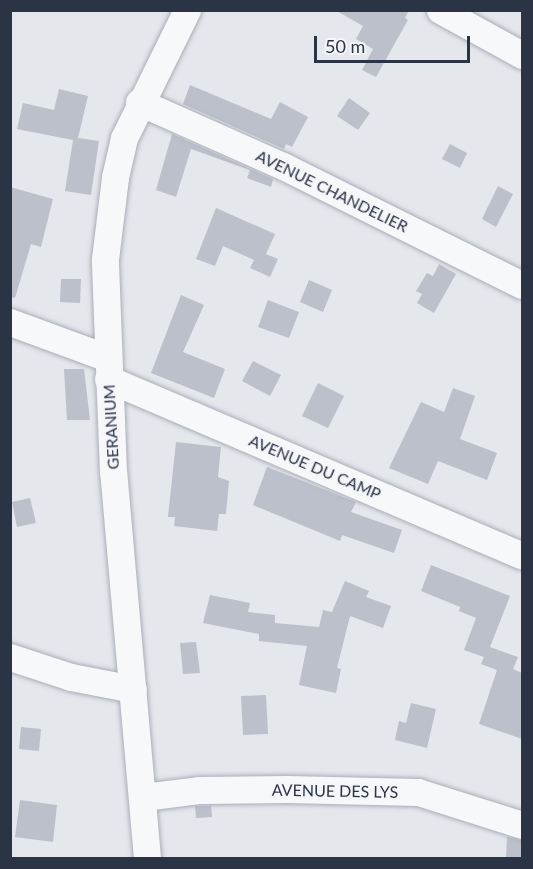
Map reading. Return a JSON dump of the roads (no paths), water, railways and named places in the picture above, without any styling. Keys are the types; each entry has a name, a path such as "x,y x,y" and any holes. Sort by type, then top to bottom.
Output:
{"street":[{"name":"GERANIUM","path":"147,858 108,369 105,259 124,138 139,102 187,10"},
{"path":"440,10 522,55"},
{"name":"AVENUE CHANDELIER","path":"139,102 283,166 522,285"},
{"name":"AVENUE DU CAMP","path":"10,322 108,369 522,556"},
{"path":"10,657 71,677 133,689"},
{"name":"AVENUE DES LYS","path":"143,797 254,789 417,792 522,825"}]}
